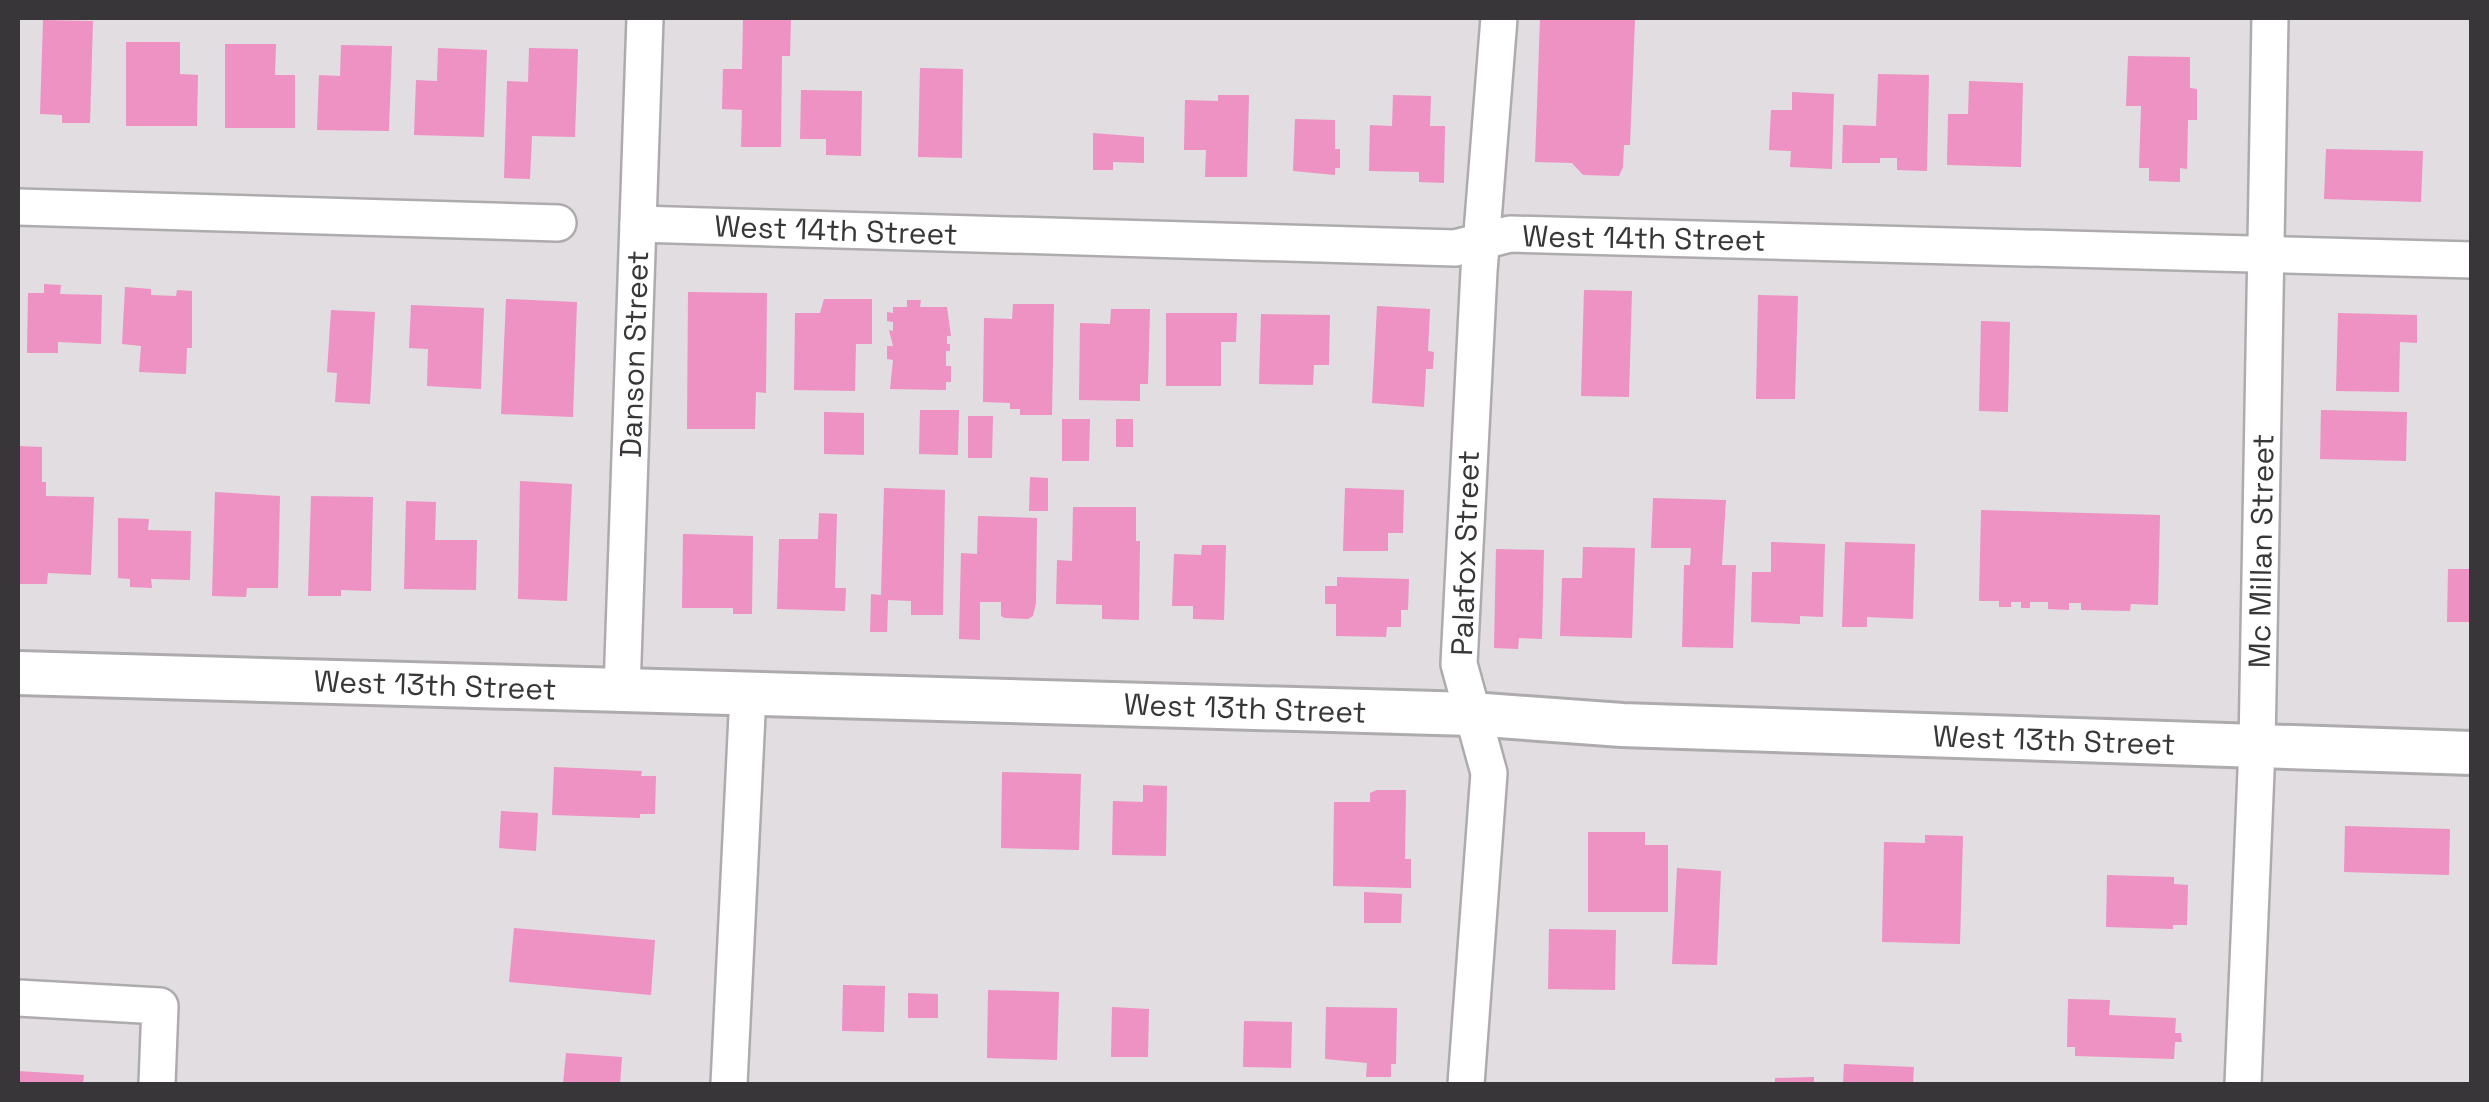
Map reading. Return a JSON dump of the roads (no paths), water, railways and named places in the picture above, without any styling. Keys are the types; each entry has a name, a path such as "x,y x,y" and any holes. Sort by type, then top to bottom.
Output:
{"street":[{"name":"Danson Street","path":"622,690 646,18"},
{"name":"Palafox Street","path":"1466,1084 1489,772 1459,664 1482,240 1499,18"},
{"name":"Mc Millan Street","path":"2243,1084 2257,747 2270,18"},
{"path":"18,206 558,222"},
{"name":"West 14th Street","path":"638,224 1455,248 1510,234 2472,260"},
{"name":"West 13th Street","path":"18,672 1471,714 1622,725 2472,753"},
{"path":"729,1084 748,694"},
{"path":"18,998 160,1006 156,1084"}]}
